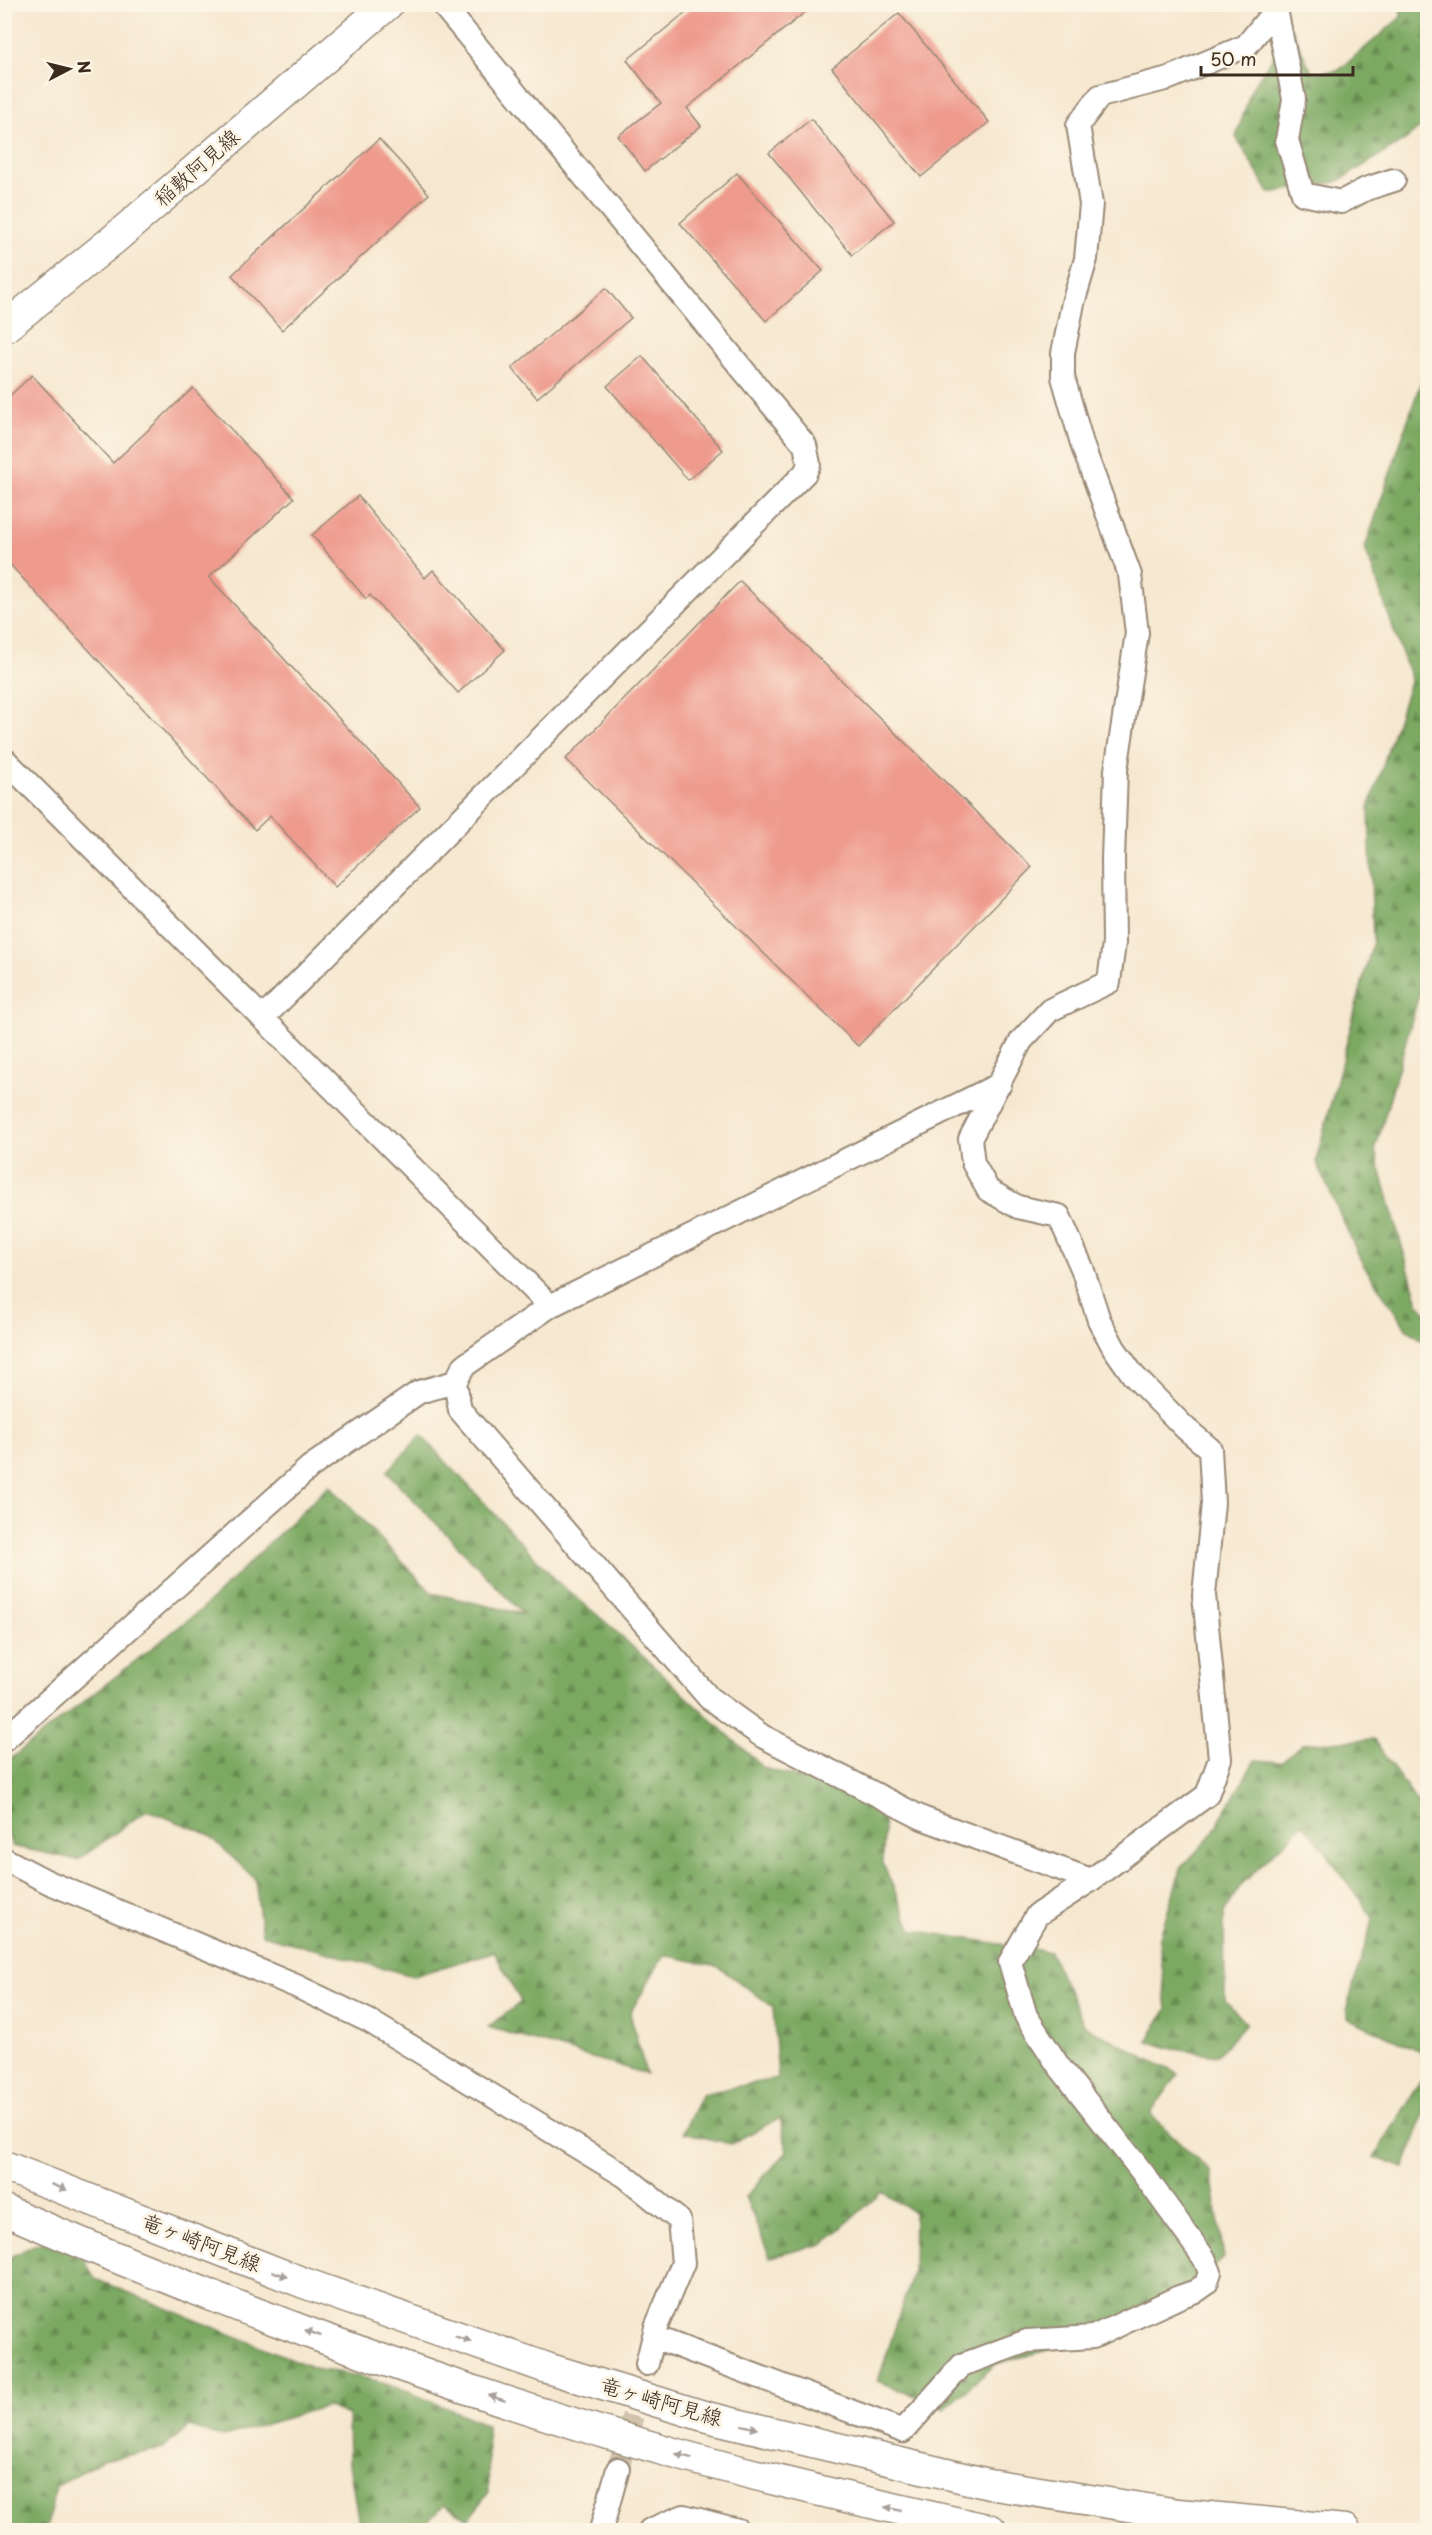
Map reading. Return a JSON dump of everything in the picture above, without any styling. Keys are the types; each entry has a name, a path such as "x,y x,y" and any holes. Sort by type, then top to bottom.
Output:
{"main road":[{"name":"稲敷阿見線","path":"4,328 113,240 388,4"},
{"name":"竜ヶ崎阿見線","path":"4,2166 304,2283 547,2368 707,2416 989,2484 1178,2514 1345,2530"},
{"path":"4,2210 121,2261 243,2308 548,2415 677,2454 839,2497 991,2530"}],"street":[{"path":"263,1018 805,474 809,464 806,445 442,4"},
{"path":"1276,7 1294,99 1287,140 1303,194 1341,202 1366,189 1394,180"},
{"path":"654,2337 903,2431 962,2365 1027,2341 1093,2337 1196,2291 1206,2284 1210,2272 1204,2258 1142,2172 1058,2065 1026,2016 1010,1962 1037,1915 1091,1880 1207,1795 1219,1764 1204,1595 1213,1503 1210,1449 1185,1428 1133,1375 1114,1348 1100,1320 1082,1268 1059,1216 1018,1207 988,1190 973,1163 970,1139 1021,1041 1050,1010 1109,982 1114,943 1113,859 1116,770 1137,633 1130,575 1083,447 1063,377 1063,353 1073,303 1086,259 1091,204 1078,125 1100,96 1169,78 1246,46 1276,7"},
{"path":"4,759 550,1306"},
{"path":"1000,1084 550,1306 464,1366 455,1382 460,1410 709,1698 762,1736 922,1818 1091,1880"},
{"path":"4,1740 310,1467 419,1392 455,1382"},
{"path":"4,1859 48,1882 296,1986 369,2021 625,2176 679,2220 683,2263 654,2337 647,2364"},
{"path":"601,2530 618,2469"},
{"path":"650,2530 684,2516 738,2530"}],"green space":[{"path":"1400,5 1427,5 1427,122 1405,140 1337,182 1269,193 1236,137 1252,88 1292,29 1312,73 1339,70 1401,17"},
{"path":"1427,368 1427,974 1418,998 1375,1151 1418,1303 1427,1313 1427,1344 1406,1328 1362,1263 1316,1161 1373,941 1369,808 1411,679 1365,548"},
{"path":"421,1435 559,1583 609,1625 764,1768 885,1801 883,1864 912,1930 1050,1952 1085,2026 1178,2074 1150,2114 1211,2172 1224,2258 1157,2320 996,2364 944,2409 878,2381 913,2272 914,2212 882,2192 823,2244 770,2257 745,2197 787,2152 780,2118 730,2144 683,2132 702,2094 778,2078 773,2007 717,1966 664,1955 630,2013 646,2074 488,2027 521,2002 494,1952 413,1976 262,1935 255,1879 208,1834 147,1810 78,1860 12,1846 5,1827 5,1763 203,1608 329,1485 432,1593 523,1614 387,1472"},
{"path":"1373,1739 1427,1817 1427,2106 1404,2168 1374,2157 1423,2078 1421,2051 1347,2018 1347,2007 1373,1918 1303,1824 1241,1885 1224,1912 1225,2000 1246,2023 1218,2055 1173,2049 1147,2041 1167,2009 1159,1940 1181,1868 1210,1837 1255,1760 1281,1762 1302,1744"},
{"path":"71,2235 95,2279 319,2370 384,2383 487,2425 489,2492 469,2519 444,2505 419,2530 360,2530 349,2464 348,2415 326,2406 224,2437 189,2426 163,2449 102,2460 56,2486 46,2530 5,2530 5,2260 36,2244"}],"building":[{"path":"696,4 815,4 687,108 701,126 645,171 618,136 661,103 627,60"},
{"path":"899,13 989,122 921,177 832,68"},
{"path":"811,119 894,221 852,255 769,153"},
{"path":"379,139 429,194 282,330 232,275"},
{"path":"737,173 823,271 766,321 680,223"},
{"path":"606,288 631,318 537,398 512,368"},
{"path":"642,356 723,450 688,480 607,386"},
{"path":"32,375 113,463 193,388 294,498 209,577 420,807 335,887 270,816 255,830 4,558 4,401"},
{"path":"358,496 425,578 433,570 505,650 458,693 370,595 366,599 312,535"},
{"path":"740,581 1032,867 858,1046 566,759"}],"tunnel":[{"path":"618,2469 647,2364"}]}
